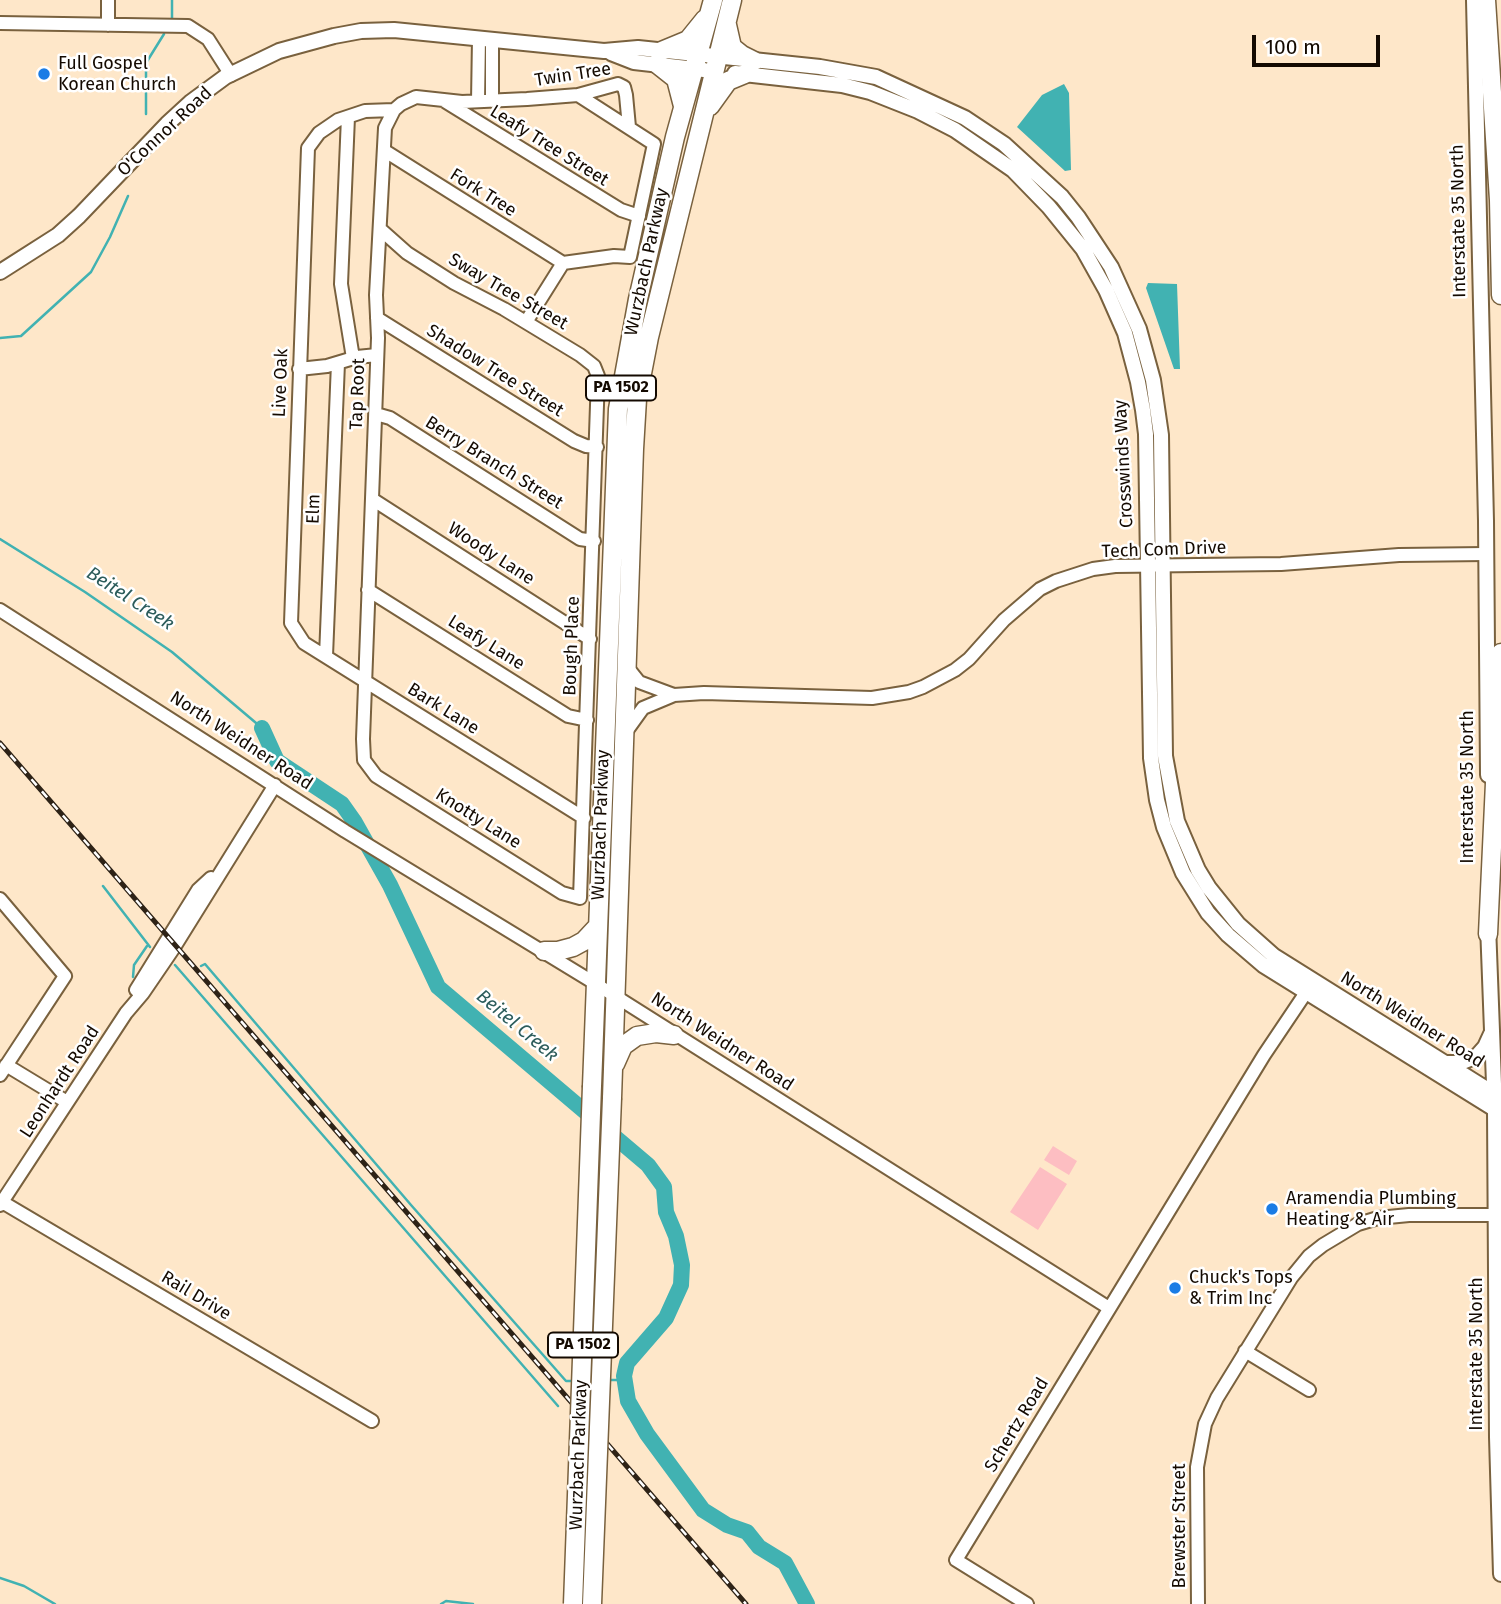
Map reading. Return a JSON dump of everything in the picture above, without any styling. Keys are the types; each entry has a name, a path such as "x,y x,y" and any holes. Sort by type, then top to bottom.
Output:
{"highway":[{"path":"716,64 732,0"},
{"path":"1486,0 1499,200 1501,295"},
{"path":"683,106 676,79 658,58 688,40 711,6"},
{"path":"696,62 711,6"},
{"path":"704,115 728,81 750,68 732,47 727,18"},
{"name":"Wurzbach Parkway","path":"573,1604 618,409 638,299 683,106 696,62"},
{"name":"Wurzbach Parkway","path":"592,1604 637,398 649,337 716,64"},
{"path":"1489,934 1501,653"},
{"path":"544,951 573,947 584,941 598,926"},
{"path":"613,1067 623,1046 637,1036 656,1033 674,1035"}],"main road":[{"name":"Interstate 35 North","path":"1474,0 1486,554 1489,934 1498,1104 1497,1437 1501,1574"},
{"name":"O'Connor Road","path":"0,272 58,235 191,102 231,75 279,51 334,36 394,30 604,51 634,62 658,58 716,64"},
{"name":"Crosswinds Way","path":"716,64 842,85 945,117 1004,144 1062,197 1089,233 1121,285 1139,329 1158,407 1161,435 1156,567 1166,756 1179,847 1238,924 1309,987"},
{"name":"North Weidner Road","path":"1309,987 1444,1063 1498,1104"},
{"name":"North Weidner Road","path":"1309,987 1498,1104"},
{"path":"1444,1063 1460,1063 1476,1056 1485,1047 1493,1026"},
{"path":"1494,1054 1501,1069"}],"street":[{"path":"108,0 108,25"},
{"path":"0,23 188,26 208,39 231,75"},
{"path":"485,39 492,101"},
{"path":"478,102 485,39"},
{"name":"Twin Tree","path":"309,145 326,127 348,117 377,109 394,110 410,99 423,97 478,102 578,95 613,84 622,85 626,95 629,127"},
{"path":"526,322 562,263 614,256 630,257 653,144 578,95"},
{"name":"Leafy Tree Street","path":"443,100 621,211 639,216"},
{"name":"Tap Root","path":"364,760 376,414 376,295 385,128 394,110"},
{"path":"348,117 341,284 353,358"},
{"name":"Live Oak","path":"291,624 309,145"},
{"name":"Fork Tree","path":"385,151 562,263"},
{"name":"Sway Tree Street","path":"380,229 407,253 454,283 526,322 594,366 598,376 599,396"},
{"name":"Shadow Tree Street","path":"377,318 574,441 597,447"},
{"path":"299,369 377,355"},
{"name":"Elm","path":"326,656 338,363"},
{"name":"Bough Place","path":"580,898 599,396"},
{"name":"Berry Branch Street","path":"376,414 390,418 580,538 594,541"},
{"name":"Woody Lane","path":"372,499 590,639"},
{"name":"Tech Com Drive","path":"624,733 643,708 674,695 704,693 873,698 909,692 942,678 970,659 1004,620 1040,589 1093,569 1115,566 1281,564 1399,555 1486,554"},
{"name":"Leafy Lane","path":"368,590 568,716 587,720"},
{"name":"North Weidner Road","path":"0,610 378,852 544,951 1109,1308"},
{"name":"Bark Lane","path":"291,624 304,643 584,818"},
{"name":"Tech Com Drive","path":"627,667 639,682 674,695"},
{"name":"Knotty Lane","path":"364,760 376,776 562,893 580,898"},
{"name":"Leonhardt Road","path":"1,1203 126,1013 173,949 222,866 275,785"},
{"path":"0,899 65,976 3,1070 67,1102"},
{"path":"1109,1308 1264,1055 1309,987"},
{"name":"Rail Drive","path":"1,1203 372,1421"},
{"name":"Brewster Street","path":"1198,1604 1197,1467 1205,1424 1245,1351 1299,1268 1309,1256 1341,1232 1358,1224 1394,1216 1496,1216"},
{"name":"Schertz Road","path":"1027,1604 956,1560 1109,1308"},
{"path":"1245,1351 1309,1390"}],"shaded area":[{"path":"1053,1146 1077,1161 1069,1175 1044,1160"},
{"path":"1040,1167 1067,1184 1038,1230 1010,1212"}],"water":[{"path":"1064,84 1069,93 1071,170 1065,171 1017,127 1042,95"},
{"path":"1148,283 1177,284 1180,369 1174,369 1146,288"}],"waterway":[{"path":"172,0 172,18"},
{"path":"146,114 146,63 164,34"},
{"path":"0,338 21,336 91,272 128,196"},
{"name":"Beitel Creek","path":"0,539 85,592 172,652 262,728"},
{"name":"Beitel Creek","path":"262,728 277,761 342,804 354,821 390,885 438,987 648,1165 664,1187 666,1212 676,1236 682,1265 681,1285 666,1318 627,1363 624,1376 628,1401 647,1434 703,1510 727,1525 747,1532 759,1547 785,1563 807,1604"},
{"path":"103,886 150,947"},
{"path":"133,977 134,965 147,946"},
{"path":"201,966 205,964 566,1381 574,1381"},
{"path":"175,965 558,1406"},
{"path":"608,1380 625,1380"},
{"path":"0,1578 24,1586 55,1604"},
{"path":"441,1604 446,1601 473,1604"}],"railway":[{"path":"0,743 746,1604"}],"place":[{"name":"Full Gospel Korean Church","path":"44,74"},
{"name":"Aramendia Plumbing Heating & Air","path":"1272,1209"},
{"name":"Chuck's Tops & Trim Inc","path":"1175,1288"}]}
